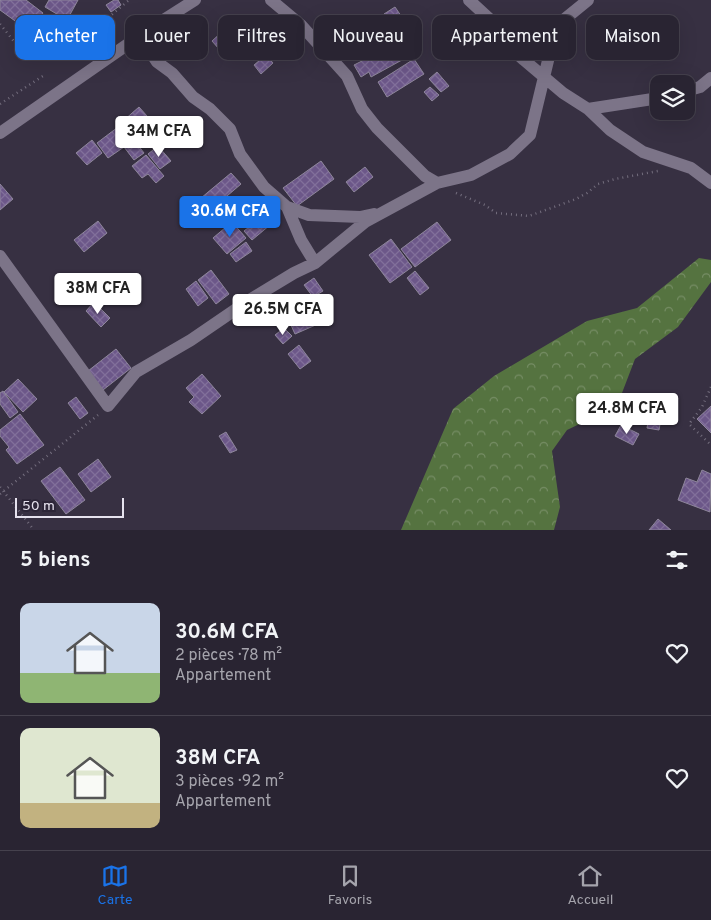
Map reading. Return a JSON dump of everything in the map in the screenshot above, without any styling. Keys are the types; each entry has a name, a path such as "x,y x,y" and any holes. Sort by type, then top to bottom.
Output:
{"street":[{"path":"172,15 195,0"},
{"path":"271,0 301,25 347,76 362,109 377,128 426,176 438,183"},
{"path":"469,0 496,25 504,42 564,93 588,109 610,130 643,152 691,168 711,183"},
{"path":"0,256 108,406 136,372 191,340 294,273 315,263 365,222 438,183 471,176 510,154 530,135 552,44 566,18 588,0"},
{"path":"0,134 125,46"},
{"path":"157,60 172,73 193,97 210,109 230,129 240,154 264,187 288,207 310,215 342,217 360,217 389,210"},
{"path":"695,88 700,87 711,78"},
{"path":"588,109 650,99"},
{"path":"288,207 301,240 315,263"}],"path":[{"path":"0,24 20,48 34,52 53,44 72,30 89,30 102,23 129,0"},
{"path":"0,104 46,74"},
{"path":"438,183 485,205 496,213 529,216 576,199 598,184 659,171"},
{"path":"711,387 702,407 689,424 711,444"},
{"path":"0,494 108,406"},
{"path":"0,487 34,530"}],"green space":[{"path":"699,258 711,260 711,282 678,327 635,359 617,406 567,430 552,451 560,507 554,530 401,530 453,409 494,376 587,321 637,308"}],"building":[{"path":"0,0 26,0 43,13 41,15 15,15 15,21 0,10"},
{"path":"49,0 78,0 70,15 59,15 45,7"},
{"path":"114,0 118,0 121,5 111,12 106,5"},
{"path":"395,7 400,15 385,15"},
{"path":"218,36 218,48 212,41"},
{"path":"260,60 270,60 273,63 261,74 254,65"},
{"path":"402,60 371,77 369,72 361,77 354,65 362,61"},
{"path":"412,60 415,60 424,74 387,97 378,82"},
{"path":"437,72 449,86 441,92 429,79"},
{"path":"430,87 439,95 432,101 424,92"},
{"path":"139,107 147,116 131,130 123,121"},
{"path":"122,124 144,153 134,160 124,147 108,158 97,143"},
{"path":"92,140 102,153 87,165 76,153"},
{"path":"158,146 171,161 160,169 148,154"},
{"path":"146,155 164,176 156,183 148,174 142,178 132,166"},
{"path":"321,161 334,179 297,206 283,188"},
{"path":"365,167 373,177 354,192 346,182"},
{"path":"231,173 241,184 199,220 189,208"},
{"path":"0,184 13,199 0,210"},
{"path":"263,216 270,225 252,240 244,231"},
{"path":"98,221 107,233 84,252 74,240"},
{"path":"232,222 246,238 227,254 213,238"},
{"path":"437,222 451,240 415,267 401,249"},
{"path":"391,239 412,267 390,283 369,255"},
{"path":"246,242 252,251 236,262 230,254"},
{"path":"211,270 229,294 216,304 198,280"},
{"path":"415,271 429,288 420,295 407,278"},
{"path":"314,278 323,291 313,297 304,285"},
{"path":"111,280 116,285 98,299 91,289 98,285 100,289"},
{"path":"196,281 208,298 198,306 186,289"},
{"path":"278,297 284,304 274,313 267,306"},
{"path":"94,302 110,318 101,327 86,311"},
{"path":"314,313 318,324 295,334 290,323"},
{"path":"284,328 292,336 283,344 275,335"},
{"path":"299,345 311,361 300,369 288,354"},
{"path":"116,349 131,368 103,390 88,371"},
{"path":"202,374 221,396 202,414 189,402 194,397 186,388"},
{"path":"18,379 37,399 23,412 4,392"},
{"path":"3,391 18,412 10,418 0,404 0,393"},
{"path":"76,397 88,413 80,419 68,403"},
{"path":"711,406 711,433 697,419"},
{"path":"650,410 662,412 659,430 647,428"},
{"path":"20,414 44,445 17,464 6,450 9,447 0,436 0,430"},
{"path":"621,425 639,434 633,445 615,436"},
{"path":"226,432 237,450 230,453 219,436"},
{"path":"98,459 111,477 91,492 78,474"},
{"path":"60,467 85,500 66,514 41,481"},
{"path":"702,470 711,474 710,512 678,500 686,478 697,482"},
{"path":"658,519 671,530 649,530"}]}
